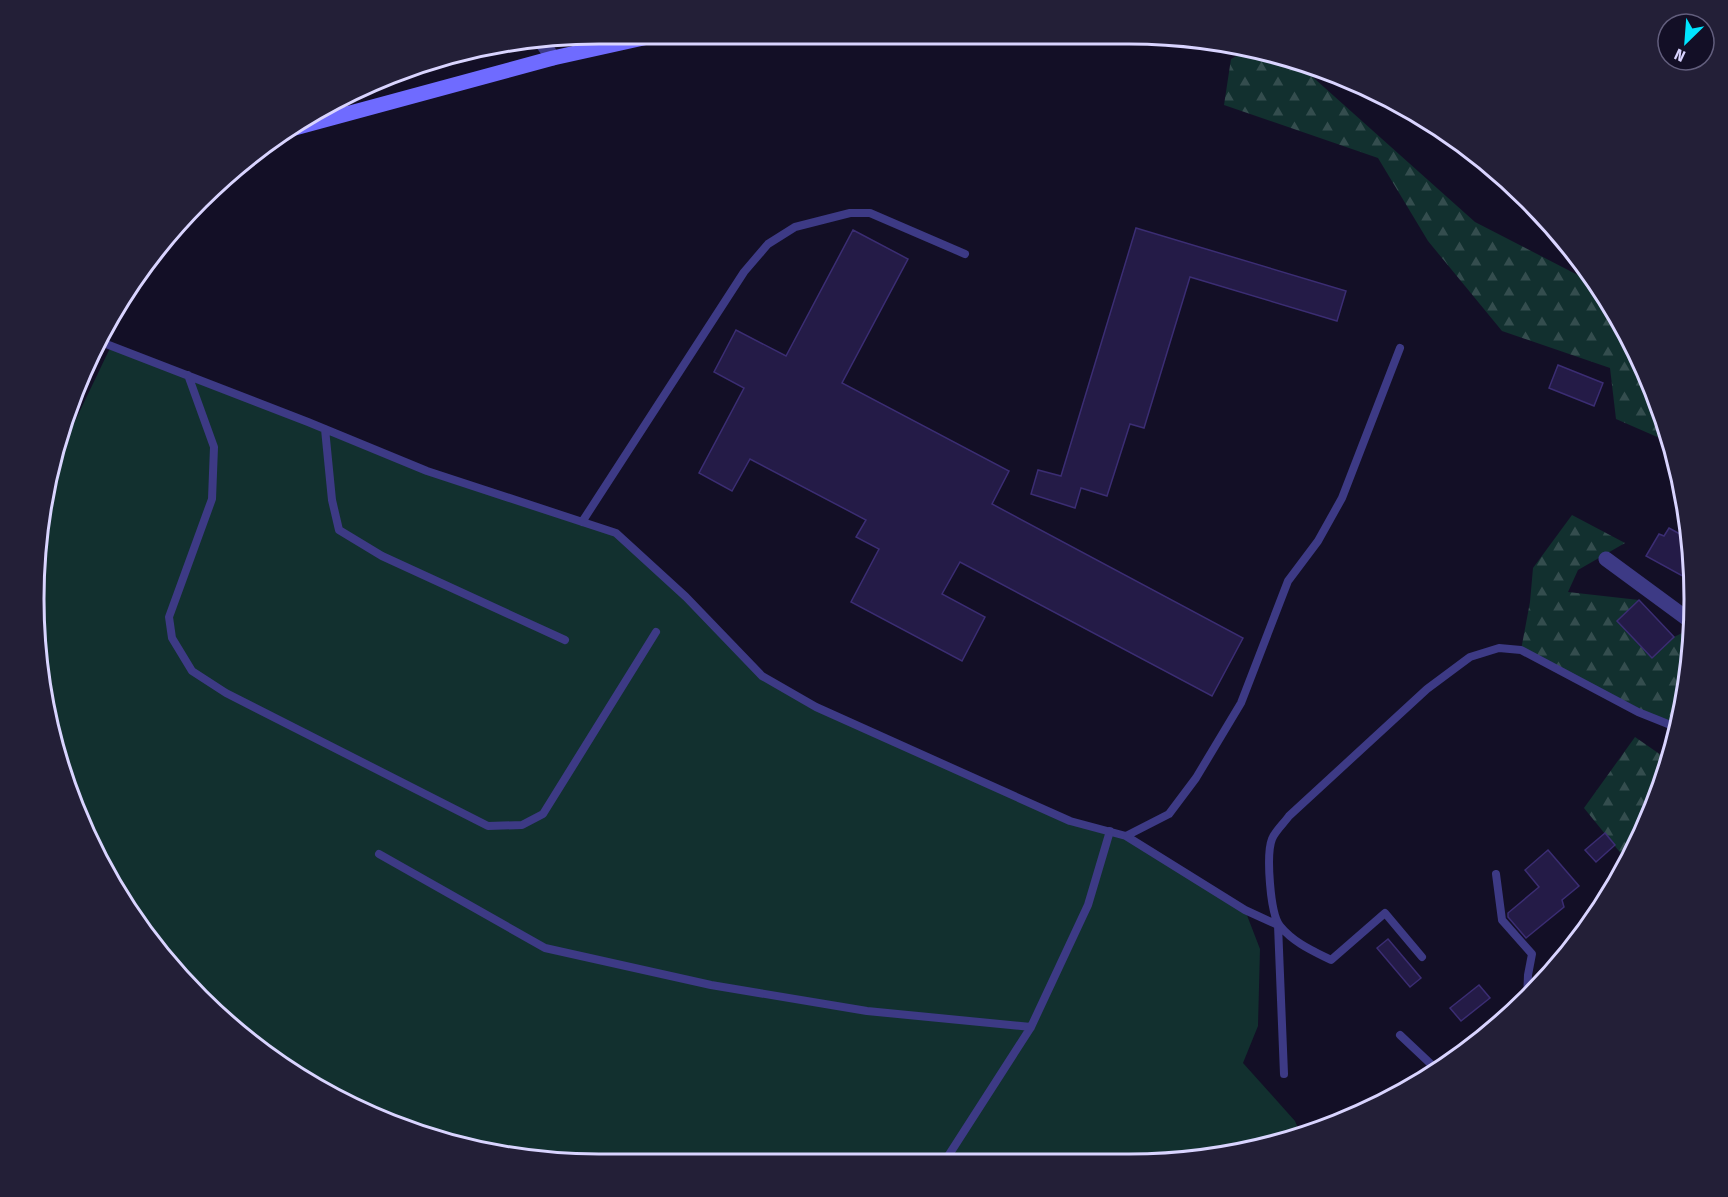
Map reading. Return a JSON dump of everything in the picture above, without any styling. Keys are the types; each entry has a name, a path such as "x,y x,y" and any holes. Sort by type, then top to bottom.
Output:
{"main road":[{"path":"325,116 616,44"}],"street":[{"path":"545,46 553,58"},
{"path":"1606,559 1684,616"}],"lane":[{"path":"582,522 744,272 768,244 795,228 850,213 870,213 965,254"},
{"path":"106,344 426,471 616,533 686,597 762,676 816,707 1071,821 1126,836 1245,910 1278,925 1301,945 1331,960 1385,913 1422,957"},
{"path":"1126,836 1168,814 1196,778 1241,703 1288,581 1318,541 1342,498 1400,348"},
{"path":"188,375 214,447 212,499 169,617 172,638 192,671 226,693 488,826 522,825 543,814 656,632"},
{"path":"325,429 332,500 339,530 382,556 565,640"},
{"path":"1284,1074 1278,925 1272,899 1268,861 1272,837 1289,816 1427,689 1470,657 1499,648 1521,650 1638,712 1670,725"},
{"path":"949,1154 1031,1027 1088,905 1110,831"},
{"path":"379,854 545,948 711,985 867,1011 1031,1027"},
{"path":"1496,874 1502,920 1532,954 1528,985"},
{"path":"1400,1035 1431,1064"}],"green space":[{"path":"1239,54 1308,73 1475,222 1582,277 1610,321 1627,353 1642,386 1661,439 1616,419 1610,368 1502,331 1428,241 1378,158 1224,105 1231,59"},
{"path":"111,346 426,471 616,533 762,676 816,707 1070,821 1126,836 1245,910 1260,949 1258,1026 1243,1063 1295,1121 1298,1127 1238,1143 1202,1149 1130,1154 598,1154 526,1149 455,1135 386,1111 321,1079 290,1060 233,1016 181,964 137,907 101,844 86,811 62,742 48,671 45,635 44,598 48,526 54,490 68,435"},
{"path":"1572,515 1625,543 1578,570 1568,592 1639,600 1652,658 1674,637 1683,632 1680,671 1670,724 1521,650 1530,602 1533,568"},
{"path":"1635,737 1662,754 1642,811 1622,854 1584,808"}],"building":[{"path":"1136,228 1346,291 1337,321 1190,277 1144,428 1130,424 1107,496 1081,488 1075,508 1031,494 1038,470 1061,476"},
{"path":"853,230 908,259 842,383 1009,471 992,504 1243,638 1212,696 960,562 942,594 985,617 962,661 851,602 879,549 856,537 866,520 750,459 732,491 699,473 744,388 714,372 736,330 786,356"},
{"path":"1558,365 1603,383 1594,406 1549,388"},
{"path":"1669,528 1681,534 1683,576 1646,556 1659,534 1664,536"},
{"path":"1639,600 1674,637 1652,658 1617,621"},
{"path":"1605,833 1615,845 1596,862 1585,850"},
{"path":"1548,850 1579,886 1562,900 1564,907 1526,938 1508,917 1508,913 1539,887 1525,870"},
{"path":"1388,939 1421,978 1410,987 1377,948"},
{"path":"1479,985 1490,998 1461,1021 1450,1008"}]}
